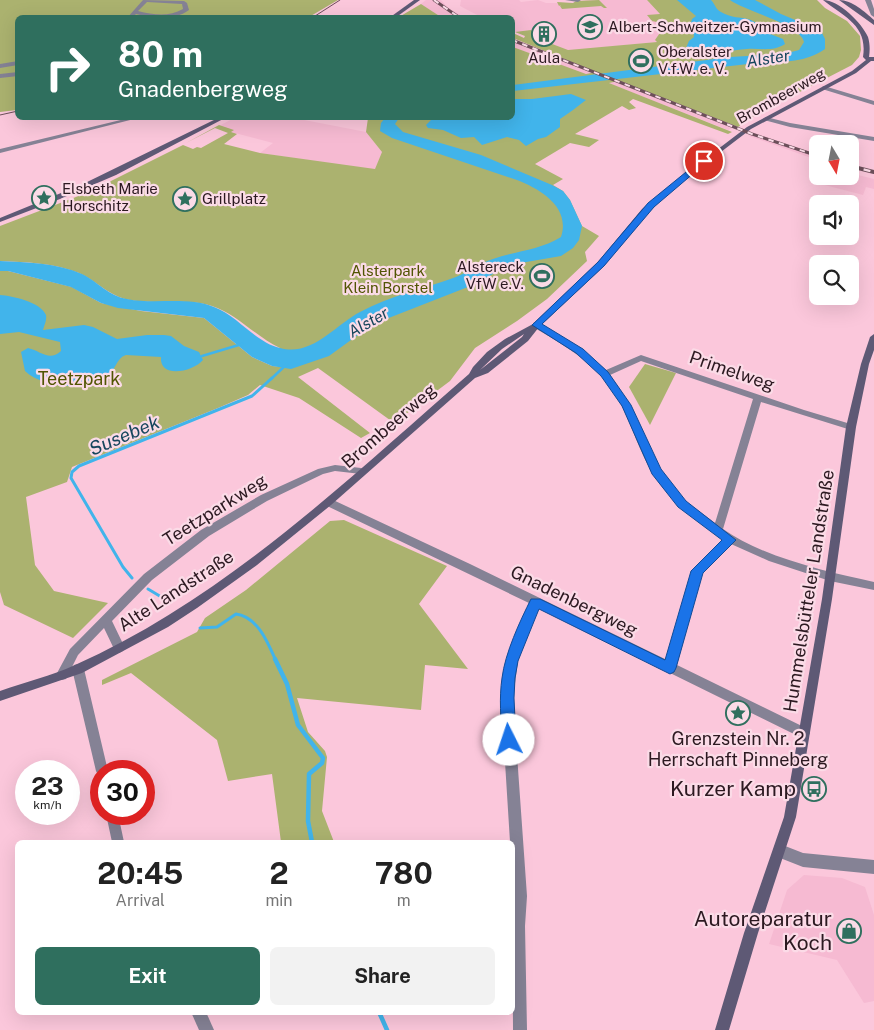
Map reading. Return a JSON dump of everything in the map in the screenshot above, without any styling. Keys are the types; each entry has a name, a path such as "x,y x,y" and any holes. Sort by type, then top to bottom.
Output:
{"main road":[{"path":"395,15 417,0"},
{"name":"Brombeerweg","path":"328,502 472,376 485,371 525,340 536,325 601,264 658,199 717,151 750,128 854,72 871,59 866,57 868,42 864,32 841,9 826,0"},
{"path":"842,0 874,23"},
{"path":"841,9 852,13 874,30"},
{"path":"0,220 94,183 218,120"},
{"name":"Hummelsbütteler Landstraße","path":"722,1030 751,933 790,817 830,577 851,427 865,364 874,337"},
{"name":"Alte Landstraße","path":"0,696 78,669 164,624 260,557 328,502"}],"street":[{"path":"132,15 146,0 184,3 187,7 186,10 175,15"},
{"path":"568,0 578,0"},
{"path":"868,0 874,15"},
{"path":"136,12 152,15"},
{"path":"0,66 15,64"},
{"path":"0,76 15,74"},
{"path":"824,88 874,103"},
{"path":"766,119 790,125 874,138"},
{"path":"0,151 127,120"},
{"path":"536,325 579,351 605,374 626,405 656,471 682,504 730,540 773,558 830,577 874,586"},
{"name":"Primelweg","path":"605,374 641,358 851,427"},
{"path":"718,530 758,397"},
{"name":"Teetzparkweg","path":"62,675 74,652 148,577 205,533 264,498 327,469 346,468 362,471"},
{"name":"Gnadenbergweg","path":"328,502 804,733"},
{"path":"670,668 697,571 730,540"},
{"path":"520,1030 518,926 520,896 507,698 512,661 536,602"},
{"path":"106,620 119,648"},
{"path":"78,669 99,760"},
{"path":"114,825 118,840"},
{"path":"780,851 802,860 874,867"},
{"path":"200,1015 207,1030"}],"shaded area":[{"path":"426,0 441,0 449,9 460,15 438,15 421,4"},
{"name":"Albert-Schweitzer-Gymnasium","path":"461,0 519,0 521,2 538,0 546,3 573,3 587,0 647,0 669,24 657,42 625,45 586,57 515,32 515,15 477,15 460,6"},
{"path":"515,39 597,72 586,75 515,48"},
{"path":"619,81 737,126 728,130 608,83"},
{"path":"230,120 304,120 366,132 382,152 375,170 260,153 273,143 231,132 233,130 219,126"},
{"path":"754,133 809,152 809,157 749,136"},
{"path":"859,175 874,179 874,189 866,187 863,195 825,185 859,185"},
{"path":"804,875 842,878 865,887 874,915 874,1001 864,1003 837,960 769,944 787,890"}],"green space":[{"path":"0,0 338,0 312,15 15,15 15,73 0,75"},
{"path":"599,0 607,8 601,6 562,9 561,5 559,6 557,2 573,3 576,1"},
{"name":"Alsterpark Klein Borstel","path":"647,0 817,0 825,8 847,21 860,36 861,50 859,57 852,65 757,114 738,127 619,81 609,83 732,132 728,134 633,99 629,102 636,108 629,110 622,106 575,134 599,140 589,147 570,143 535,164 563,179 553,185 563,191 570,200 582,226 599,236 585,252 587,261 547,299 475,348 450,381 394,423 318,368 298,377 370,433 361,438 299,398 260,385 248,395 72,467 67,482 26,497 35,565 54,591 108,603 73,638 4,605 0,592 0,271 8,271 72,287 101,303 141,311 204,318 252,357 272,366 284,367 280,348 230,314 212,306 191,302 146,302 125,299 112,294 79,273 60,267 0,261 0,226 89,192 183,145 193,149 201,148 228,133 215,128 186,143 219,125 234,130 231,132 237,134 224,144 260,153 375,169 382,152 366,132 368,120 515,120 515,48 586,74 596,72 515,39 515,34 524,38 525,36 515,32 531,30 539,39 568,50 657,42 655,40 666,24 652,21 647,15 660,14"},
{"path":"421,4 438,15 402,15"},
{"path":"15,75 15,110 0,112 0,77"},
{"path":"645,364 676,373 650,425 629,387"},
{"path":"344,520 447,566 419,604 468,669 425,665 421,710 297,698 308,732 325,751 327,757 322,811 333,840 281,840 272,774 228,781 217,740 131,673 102,685 102,680 197,632 205,618 246,590 330,521"}],"water":[{"path":"677,0 711,0 719,11 734,17 749,19 765,32 783,39 785,44 771,49 747,49 705,54 680,51 686,48 689,41 694,37 690,26 692,19 696,16"},
{"name":"Alster","path":"730,0 755,0 781,14 821,31 825,39 825,49 807,58 798,60 515,91 515,85 730,57 784,54 799,50 804,42 793,30"},
{"path":"571,94 586,100 560,119 560,127 546,137 526,146 519,140 507,137 482,145 474,137 461,138 443,130 428,128 426,125 431,120 515,120 515,99 532,99"},
{"name":"Alster","path":"383,120 398,120 395,124 403,132 481,155 563,191 570,200 582,226 579,240 573,248 561,256 509,265 473,285 381,321 329,356 291,369 272,366 252,357 204,318 118,308 101,303 71,287 8,271 0,271 0,261 52,265 82,274 109,292 127,299 138,301 182,301 204,304 223,311 254,335 271,345 292,350 313,344 371,306 456,277 488,261 536,248 561,237 563,226 558,208 535,188 517,180 392,138 380,131"},
{"path":"0,295 19,298 43,310 46,315 46,321 43,330 84,325 93,327 117,339 147,335 171,336 184,346 199,352 203,360 192,368 171,371 162,364 161,357 126,355 120,359 106,378 97,382 87,385 64,386 42,381 25,371 21,352 28,348 53,356 61,351 60,342 19,332 0,334"}],"waterway":[{"path":"202,356 242,344"},
{"name":"Susebek","path":"271,379 287,364"},
{"name":"Susebek","path":"132,578 123,567 71,478 72,472 79,466 252,396 272,378"},
{"name":"Susebek","path":"148,589 168,601"},
{"name":"Susebek","path":"200,628 217,627 236,614 244,616 256,625 261,632 276,661"},
{"name":"Susebek","path":"275,659 287,684 298,725 323,758 322,763 309,774 308,821 312,840"},
{"name":"Susebek","path":"380,1015 387,1030"}],"tram line":[{"path":"317,15 340,0"},
{"path":"0,115 15,112"}],"railway":[{"path":"434,0 456,15"},
{"path":"515,41 752,134 809,153"},
{"path":"859,168 874,172"}],"place":[{"name":"Albert-Schweitzer-Gymnasium","path":"590,27"},
{"name":"Aula","path":"544,34"},
{"name":"Oberalster V.f.W. e. V.","path":"641,61"},
{"name":"Elsbeth Marie Horschitz","path":"44,198"},
{"name":"Grillplatz","path":"185,199"},
{"name":"Alstereck VfW e.V.","path":"542,276"},
{"name":"Grenzstein Nr. 2 Herrschaft Pinneberg","path":"738,713"},
{"name":"Kurzer Kamp","path":"814,789"},
{"name":"Autoreparatur Koch","path":"849,931"}],"route":[{"path":"509,740 508,678 520,639 536,602 670,668 697,571 730,540 682,504 656,471 626,405 605,374 579,351 536,325 580,286 651,205 704,161"}],"park label":[{"name":"Teetzpark","path":"79,379"}]}
